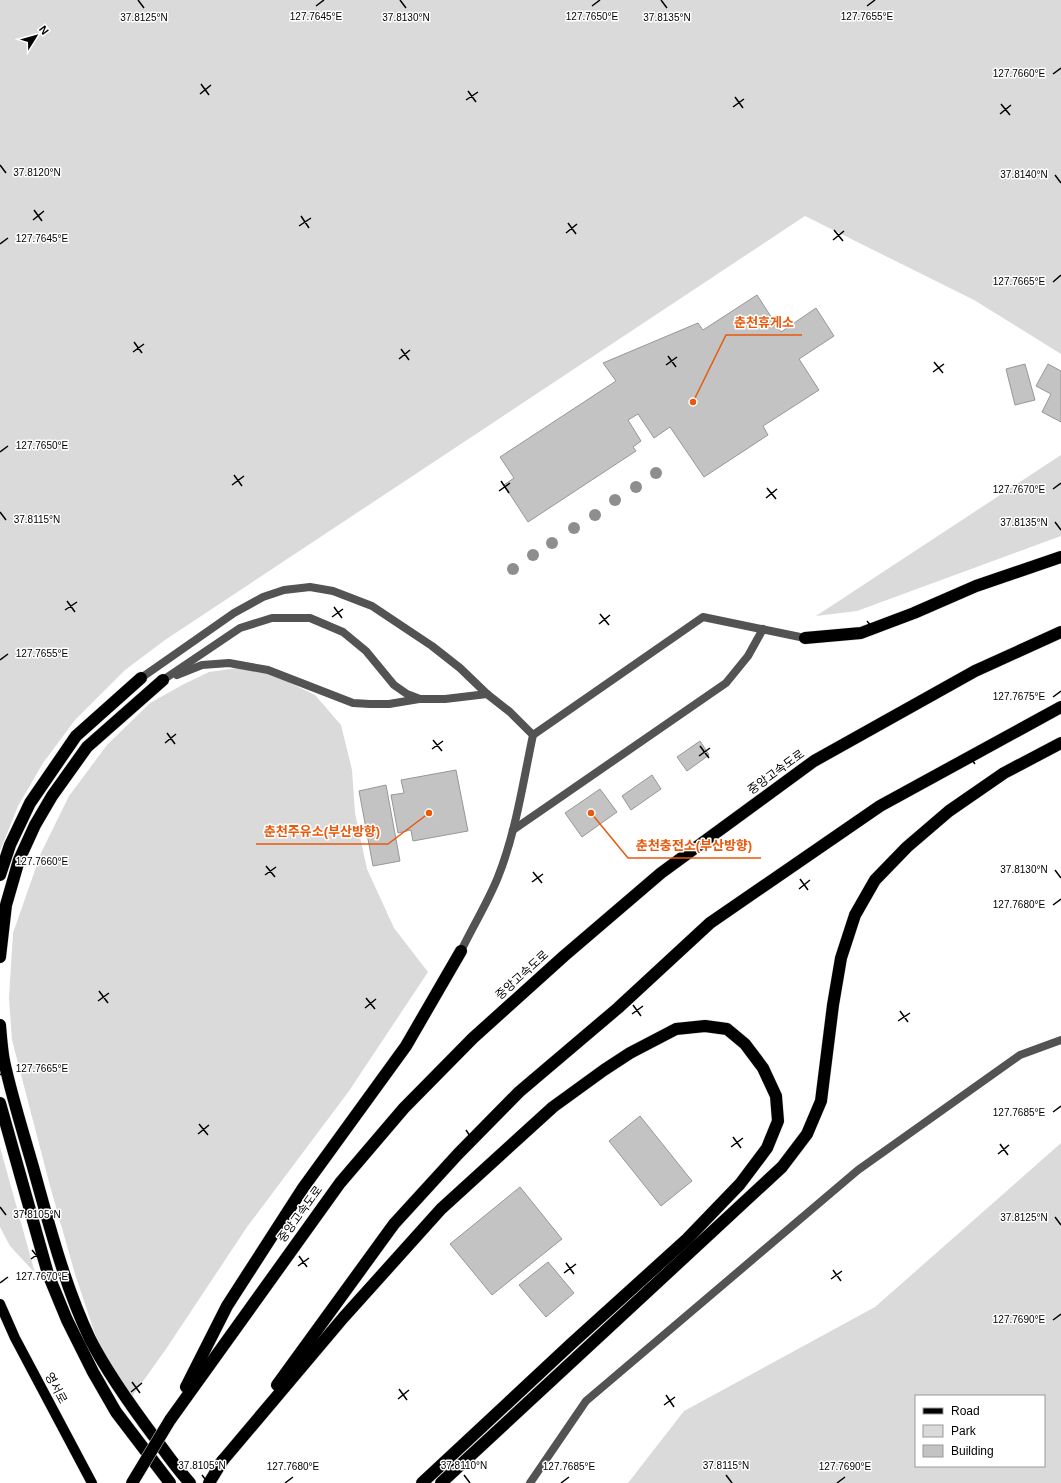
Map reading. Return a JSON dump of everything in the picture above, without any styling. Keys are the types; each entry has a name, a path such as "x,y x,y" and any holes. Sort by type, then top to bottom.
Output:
{"highway":[{"path":"805,638 861,633 914,613 976,586 1061,557"},
{"name":"중앙고속도로","path":"132,1483 170,1420 340,1183 404,1108 473,1038 564,956 661,872 814,761 974,671 1061,632"},
{"path":"0,875 10,845 30,804 76,736 141,678"},
{"path":"0,957 6,905 19,860 35,825 52,796 87,748 163,680"},
{"path":"209,1483 218,1466 394,1224 458,1154 519,1092 618,1008 710,923 880,806 1061,707"},
{"path":"441,1483 782,1167 807,1134 821,1101 833,1005 841,958 855,915 875,880 907,847 950,811 1004,773 1061,743"},
{"path":"170,1420 227,1306 303,1188 406,1046 461,951"},
{"path":"0,1025 4,1060 30,1157 59,1256 81,1316 97,1351 118,1386 190,1483"},
{"path":"218,1466 343,1318 441,1209 553,1107 630,1053 676,1029 705,1026 727,1029 746,1044 764,1068 776,1096 778,1121 768,1148 740,1184 687,1239 571,1344 422,1483"},
{"path":"0,1103 48,1274 67,1320 93,1372 116,1412 170,1483"}],"main road":[{"name":"영서로","path":"0,1304 15,1338 92,1483"}],"street":[{"path":"141,678 228,617 263,597 284,590 310,587 333,591 372,606 432,646 460,668 487,694 510,712 533,735"},
{"path":"461,951 498,877 513,830 533,735 703,617 805,638"},
{"path":"163,680 240,628 272,618 310,618 342,632 366,651 394,685 407,694 420,699"},
{"path":"513,830 726,683 748,656 763,629"},
{"path":"163,680 202,665 229,663 268,670 353,703 389,704 420,699 445,699 487,694"},
{"path":"530,1483 586,1401 858,1170 1020,1055 1061,1040"}],"green space":[{"path":"0,0 1061,0 1061,354 974,300 805,216 165,640 125,670 75,720 43,763 18,806 0,851"},
{"path":"1061,455 1061,536 857,611 816,616"},
{"path":"237,668 274,675 315,695 341,725 352,770 355,813 367,869 394,928 428,972 349,1091 247,1227 166,1349 131,1398 98,1343 75,1274 50,1186 12,1040 9,998 13,933 41,853 69,796 107,745 150,703 209,672"},
{"path":"1061,1143 1061,1483 628,1483 684,1411 875,1307"},
{"path":"0,1147 35,1273 10,1246 0,1227"}],"building":[{"path":"757,295 781,332 816,308 834,336 799,359 819,390 763,426 768,435 704,477 670,427 654,438 638,414 628,420 641,441 633,447 636,451 528,522 504,485 514,478 500,457 616,381 603,363 698,323 703,330"},
{"path":"1025,364 1035,400 1015,405 1006,369"},
{"path":"1048,364 1061,371 1061,422 1042,412 1051,394 1036,386"},
{"path":"700,741 709,755 687,771 677,757"},
{"path":"456,770 468,831 413,841 411,830 398,833 391,795 404,793 401,780"},
{"path":"652,775 661,789 631,810 622,796"},
{"path":"386,785 400,861 373,866 359,791"},
{"path":"600,789 617,812 582,837 565,813"},
{"path":"640,1116 692,1181 661,1206 609,1141"},
{"path":"520,1187 562,1239 492,1295 450,1244"},
{"path":"548,1262 574,1293 546,1317 519,1285"}],"place":[{"name":"춘천휴게소","path":"693,402"},
{"name":"춘천주유소(부산방향)","path":"429,813"},
{"name":"춘천충전소(부산방향)","path":"591,813"}]}
